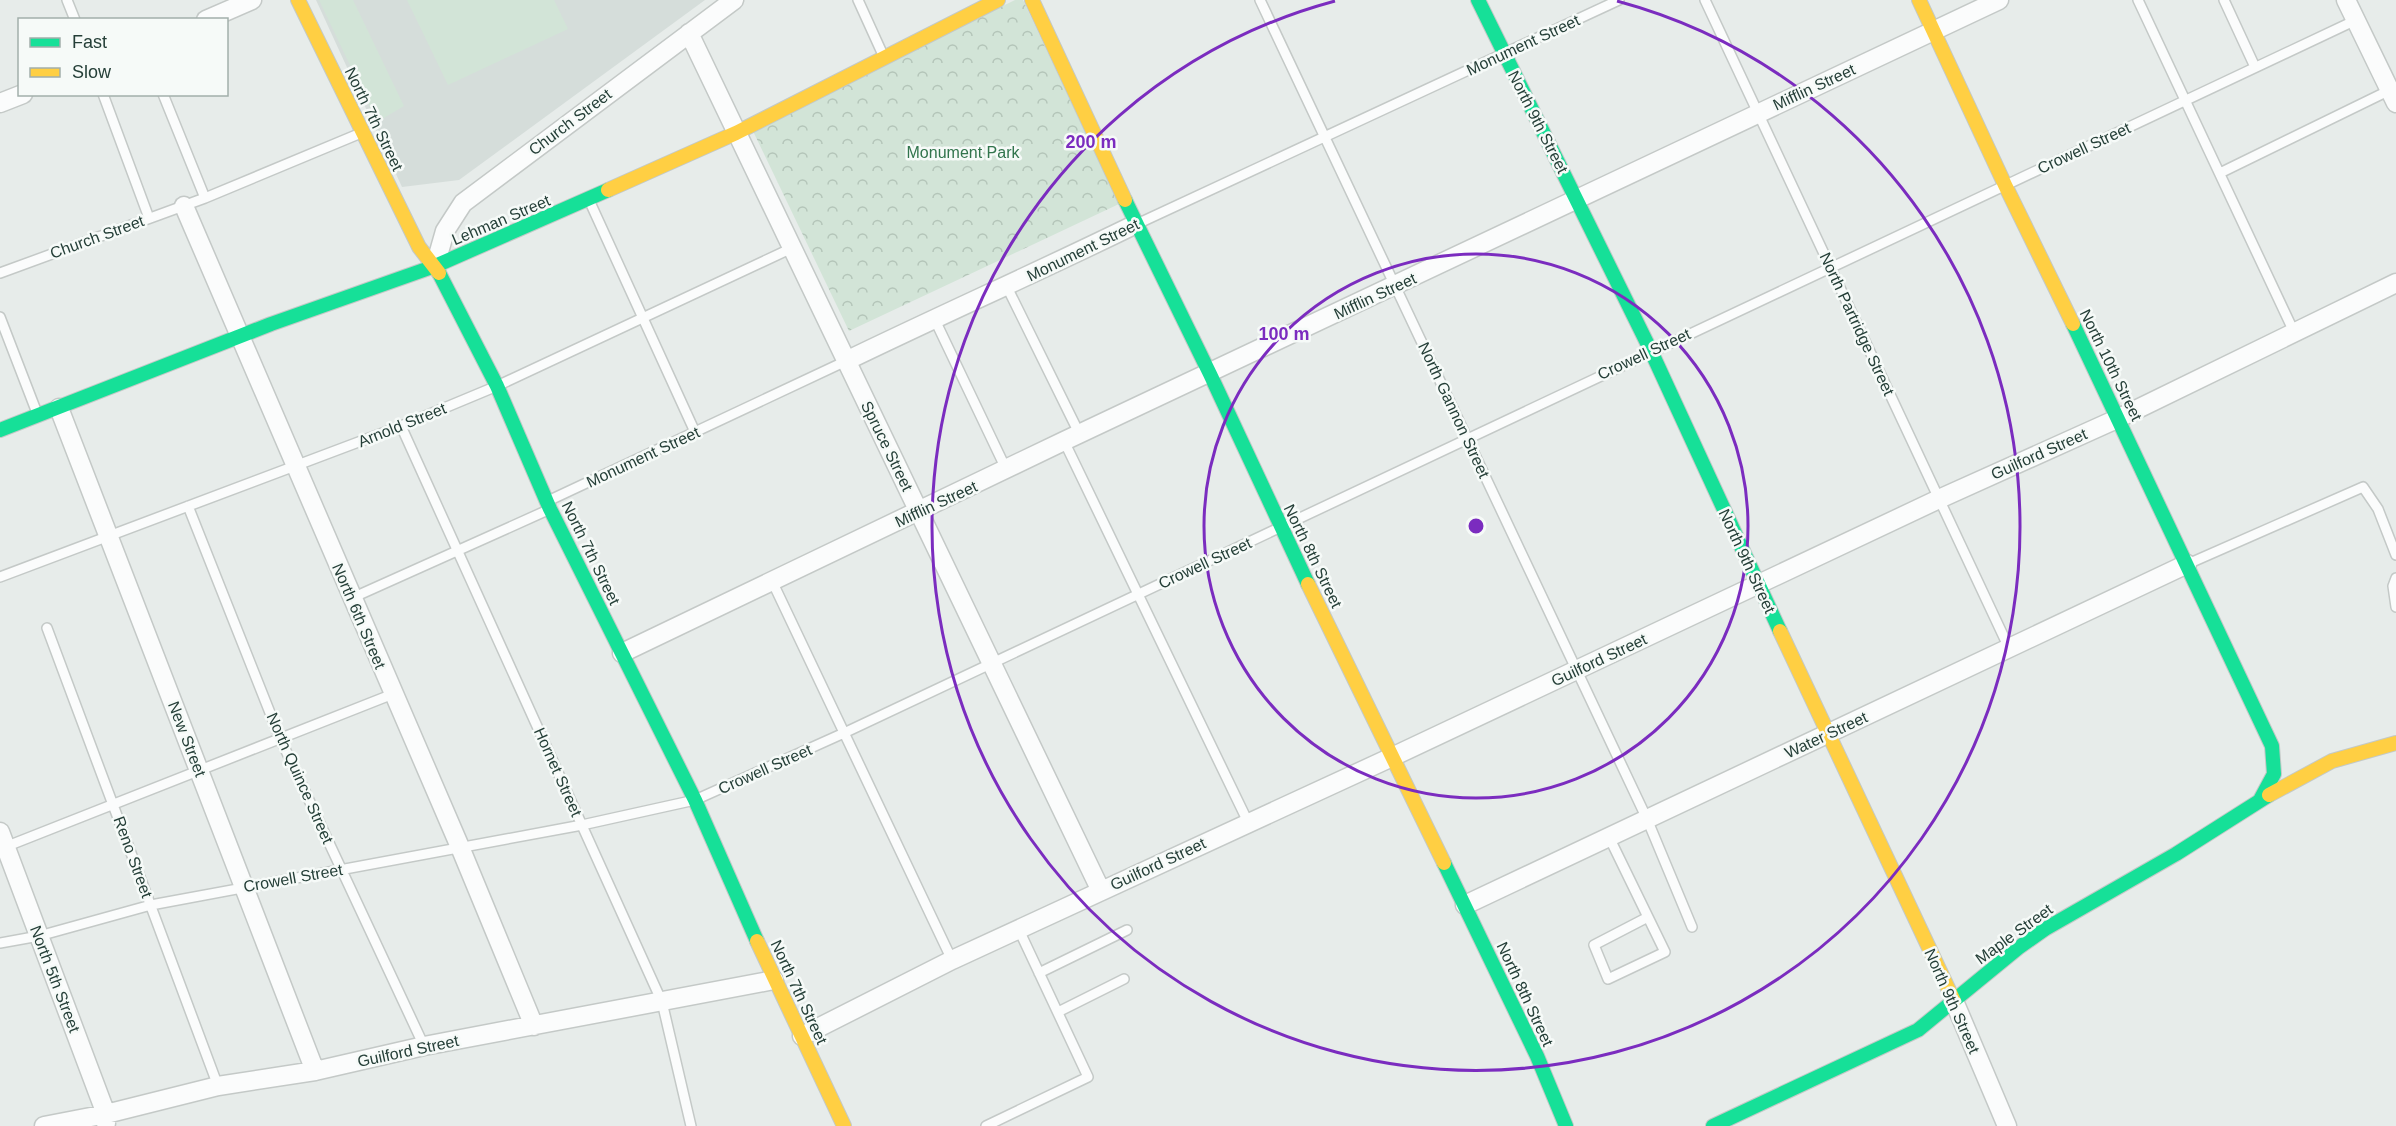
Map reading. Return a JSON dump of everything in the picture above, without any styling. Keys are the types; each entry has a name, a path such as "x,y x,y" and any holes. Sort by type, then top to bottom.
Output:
{"main road":[{"name":"North 7th Street","path":"298,0 361,133 419,247 435,266 497,386 549,505 695,800 774,980 844,1126"},
{"name":"Lehman Street","path":"0,430 240,336 435,266 589,200 736,133 998,0"},
{"name":"North 8th Street","path":"1032,0 1136,224 1210,374 1280,527 1537,1056 1566,1126"},
{"name":"North 9th Street","path":"1478,0 1651,351 1758,585 1954,1001"},
{"name":"North 10th Street","path":"1919,0 2005,185 2119,418 2272,746"},
{"name":"Maple Street","path":"1713,1126 1918,1030 2018,948 2045,929 2176,854 2260,800 2332,761 2396,743"},
{"path":"2272,746 2290,758"},
{"path":"2260,800 2272,781 2276,766 2272,746"},
{"name":"Maple Street","path":"2306,762 2332,761"}],"street":[{"path":"211,18 252,0"},
{"name":"Church Street","path":"435,266 445,231 463,203 734,0"},
{"name":"Mifflin Street","path":"622,654 772,580 1007,471 1072,438 1999,0"},
{"path":"2346,0 2393,97"},
{"name":"Spruce Street","path":"689,33 1101,891"},
{"path":"0,103 18,96"},
{"name":"North 6th Street","path":"184,206 460,847 534,1026"},
{"name":"Monument Street","path":"846,361 934,318 1007,287 1136,224"},
{"name":"Guilford Street","path":"802,1036 952,960 1392,757 1939,499 2119,418 2396,283"},
{"name":"New Street","path":"59,408 315,1071"},
{"name":"Water Street","path":"1465,905 2187,564"},
{"name":"North 5th Street","path":"3,839 106,1120"},
{"name":"Guilford Street","path":"44,1126 106,1120 218,1086 315,1071 424,1046 774,980"},
{"name":"North 9th Street","path":"1954,1001 2007,1126"}],"lane":[{"path":"67,0 74,18"},
{"path":"858,0 885,59"},
{"name":"North Gannon Street","path":"1260,0 1647,819 1692,927"},
{"name":"Monument Street","path":"1136,224 1619,0"},
{"name":"North Partridge Street","path":"1705,0 2009,648"},
{"path":"2138,0 2294,332"},
{"path":"2224,0 2255,67"},
{"name":"Crowell Street","path":"0,943 39,936 151,905 582,825 695,800 844,733 2356,20"},
{"path":"104,96 149,218"},
{"path":"164,96 205,198"},
{"path":"2220,173 2393,97"},
{"name":"Church Street","path":"0,273 205,198 361,133"},
{"path":"589,200 695,432"},
{"name":"Arnold Street","path":"0,577 401,426 497,386 792,248"},
{"path":"1007,287 1138,594 1248,822"},
{"path":"0,317 38,415"},
{"path":"934,318 1007,471"},
{"name":"Monument Street","path":"352,598 459,550 695,432 846,361"},
{"name":"Hornet Street","path":"401,426 662,1002 691,1126"},
{"path":"2187,564 2363,487 2378,509 2396,555"},
{"name":"North Quince Street","path":"188,506 280,738 424,1046"},
{"path":"2396,578 2392,586 2396,606"},
{"path":"772,580 952,960"},
{"name":"Reno Street","path":"47,628 218,1086"},
{"path":"3,839 113,804 393,694"},
{"path":"1609,837 1648,917 1665,952 1608,979 1594,945 1648,917"},
{"path":"986,1126 1088,1077 1019,930"},
{"path":"1039,972 1127,930"},
{"path":"1058,1012 1124,979"}],"shaded area":[{"path":"316,0 705,0 459,180 402,187"}],"green space":[{"path":"319,0 353,0 404,106 377,122"},
{"path":"407,0 554,0 568,29 448,85"},
{"name":"Monument Park","path":"1015,0 1023,0 1119,204 849,331 752,129"}],"traffic: fast":[{"path":"1478,0 1651,351 1780,631"},
{"path":"0,430 271,324 435,266 608,190"},
{"path":"1125,200 1210,374 1308,584"},
{"path":"439,273 497,386 550,509 695,800 757,941"},
{"path":"2073,324 2272,746 2274,774 2260,800"},
{"path":"1713,1126 1918,1030 2018,948 2045,929 2176,854 2269,795"},
{"path":"1444,863 1537,1056 1566,1126"}],"traffic: slow":[{"path":"298,0 419,247 439,273"},
{"path":"608,190 736,133 998,0"},
{"path":"1032,0 1125,200"},
{"path":"1919,0 2073,324"},
{"path":"1308,584 1444,863"},
{"path":"1780,631 1954,1001"},
{"path":"2269,795 2332,761 2396,743"},
{"path":"757,941 844,1126"}]}
